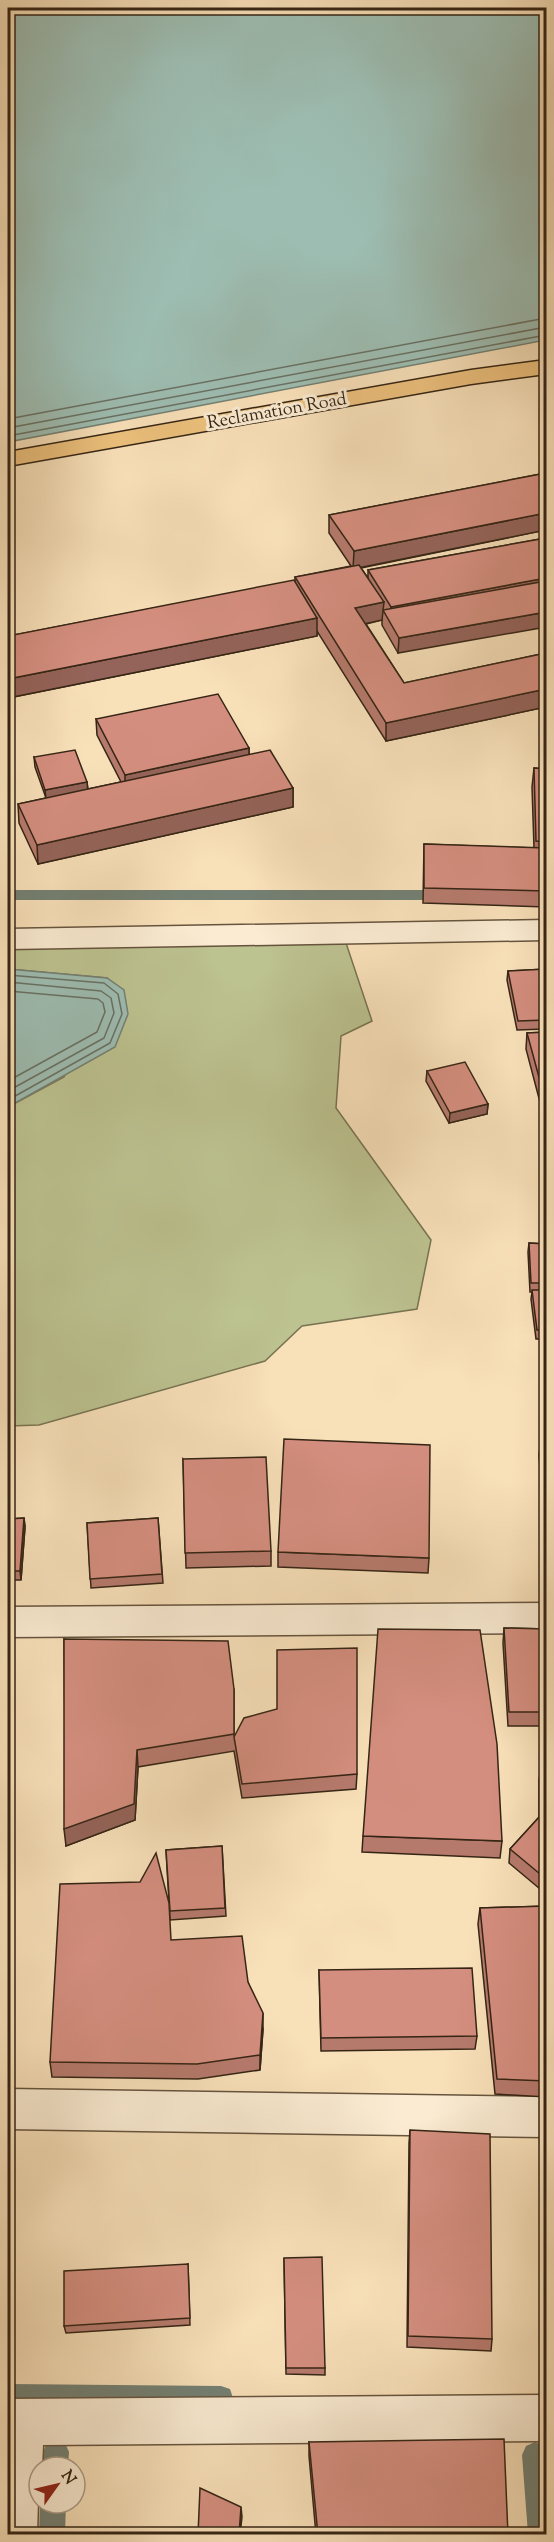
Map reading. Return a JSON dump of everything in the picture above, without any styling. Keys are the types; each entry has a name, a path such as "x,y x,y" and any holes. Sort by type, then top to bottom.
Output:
{"main road":[{"name":"Reclamation Road","path":"8,459 471,377 546,367"}],"street":[{"path":"8,939 546,930"},
{"path":"8,1622 546,1618"},
{"path":"8,2109 546,2117"},
{"path":"13,2535 15,2422 546,2418"}],"green space":[{"path":"343,934 372,1021 341,1036 336,1108 431,1240 417,1309 302,1326 265,1361 39,1425 8,1426 8,1107 64,1077 107,978 8,969 8,939"}],"water":[{"path":"8,8 546,8 546,340 8,442"},
{"path":"8,969 107,978 124,990 128,1014 115,1047 8,1107"}],"building":[{"path":"546,473 546,513 354,551 329,515"},
{"path":"546,538 546,578 391,607 368,570"},
{"path":"359,565 384,602 355,608 404,683 546,653 546,689 386,723 295,577"},
{"path":"294,580 317,618 8,679 8,636"},
{"path":"546,581 546,612 399,638 383,610"},
{"path":"218,694 249,748 125,775 96,719"},
{"path":"544,708 546,708 546,731"},
{"path":"75,750 87,782 45,790 34,757"},
{"path":"270,750 293,788 37,845 18,804"},
{"path":"534,768 546,769 546,842 536,841"},
{"path":"424,844 546,848 546,891 424,888"},
{"path":"546,969 546,1020 518,1021 508,971"},
{"path":"546,1032 546,1103 527,1033"},
{"path":"465,1062 488,1104 450,1113 427,1071"},
{"path":"529,1243 546,1244 546,1283 531,1283"},
{"path":"532,1290 546,1290 546,1330 537,1330"},
{"path":"284,1439 430,1445 429,1558 278,1552"},
{"path":"541,1440 546,1440 546,1507"},
{"path":"266,1457 271,1551 185,1553 183,1459"},
{"path":"24,1518 20,1571 8,1571 8,1519"},
{"path":"158,1518 162,1574 90,1579 87,1523"},
{"path":"504,1628 546,1629 546,1712 509,1712"},
{"path":"378,1629 480,1630 497,1744 502,1841 363,1836"},
{"path":"64,1639 228,1641 234,1689 234,1734 137,1750 134,1804 64,1829"},
{"path":"357,1648 357,1774 242,1784 234,1737 244,1718 277,1709 277,1650"},
{"path":"541,1766 546,1766 546,1879 510,1849 542,1814"},
{"path":"222,1846 225,1908 170,1911 166,1850"},
{"path":"156,1853 169,1903 171,1940 242,1936 248,1982 263,2013 260,2055 197,2064 50,2062 60,1884 140,1882"},
{"path":"546,1906 546,2081 497,2079 480,1908"},
{"path":"472,1968 477,2036 321,2038 319,1970"},
{"path":"410,2130 490,2134 492,2339 408,2336"},
{"path":"322,2257 325,2368 286,2368 284,2258"},
{"path":"188,2264 190,2318 64,2326 64,2271"},
{"path":"504,2439 508,2535 318,2535 309,2442"},
{"path":"200,2488 241,2507 239,2535 198,2535"}],"waterway":[{"path":"8,895 446,895"},
{"path":"8,2396 221,2398"},
{"path":"535,2455 541,2534"},
{"path":"52,2534 53,2515"}]}
